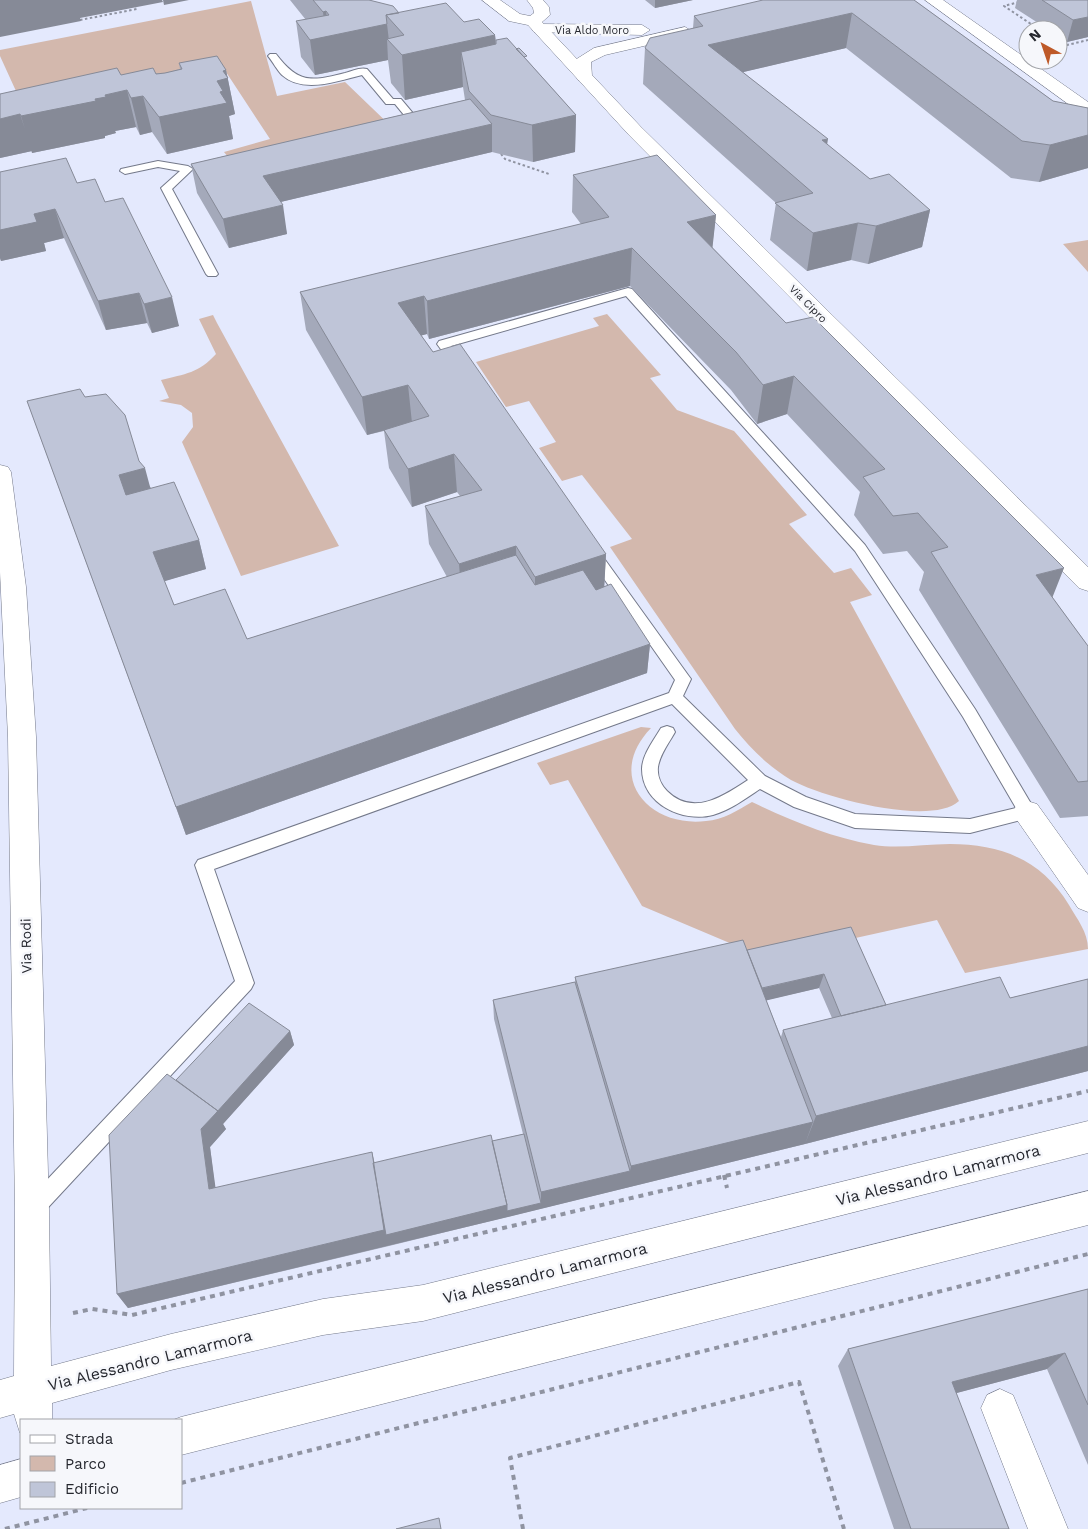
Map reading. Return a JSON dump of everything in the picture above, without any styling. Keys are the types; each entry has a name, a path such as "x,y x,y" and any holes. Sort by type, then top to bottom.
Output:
{"street":[{"path":"490,0 515,18 536,25 542,15 541,7 535,0"},
{"path":"933,0 1088,110"},
{"name":"Via Aldo Moro","path":"536,25 644,30"},
{"name":"Via Cipro","path":"536,25 711,208 1088,582"},
{"name":"Via Aldo Moro","path":"564,55 584,44 644,30 694,25 600,51 583,60 584,76"},
{"name":"Via Rodi","path":"1,478 14,587 22,737 32,1210 31,1320 22,1403"},
{"path":"1027,812 1088,899"},
{"name":"Via Alessandro Lamarmora","path":"22,1403 171,1352 323,1317 423,1304 1088,1137"},
{"path":"182,1436 1088,1208"},
{"path":"1000,1408 1048,1529"},
{"path":"0,1484 20,1478"}],"lane":[{"path":"273,56 287,74 298,80 327,79 364,71 390,102 397,101 426,136 417,139"},
{"path":"126,171 158,164 192,170 166,188 212,274"},
{"path":"466,376 443,344 628,292 860,548 969,713 1027,812 970,826 855,821 800,802 759,781 675,697"},
{"path":"32,1210 245,983 204,865 675,697 683,679 586,543"},
{"path":"667,732 650,769 653,788 665,800 684,810 712,808 759,781"}],"path":[{"path":"1021,2 1004,6 1025,20"},
{"path":"80,20 138,10 136,7"},
{"path":"1068,45 1088,40"},
{"path":"501,154 505,159 549,174"},
{"path":"31,1320 92,1309 132,1315 1088,1091"},
{"path":"182,1483 1088,1254"},
{"path":"523,1529 510,1458 799,1382 844,1529"},
{"path":"5,1529 83,1509"}],"green space":[{"path":"251,1 277,96 345,82 397,132 238,169 224,152 270,139 226,72 26,113 0,56 0,50"},
{"path":"1088,240 1088,272 1063,244"},
{"path":"607,314 661,375 650,378 677,410 734,431 807,515 789,524 834,573 851,568 872,595 850,602 959,801 945,808 925,811 876,807 806,787 791,780 760,757 735,729 610,547 632,539 582,475 562,481 539,448 556,442 529,401 506,407 476,362 599,326 593,318"},
{"path":"213,315 339,546 241,576 182,442 193,427 192,413 181,405 159,401 169,398 161,380 197,369 216,354 199,319"},
{"path":"641,727 651,728 638,746 632,764 633,781 640,796 651,808 667,816 685,821 706,821 718,819 752,802 811,828 858,842 893,847 940,844 969,845 1003,851 1033,866 1058,889 1082,926 1088,943 1088,949 965,973 937,920 765,958 642,906 568,780 550,785 537,763"}],"building":[{"path":"313,0 369,0 393,6 399,13 386,15 387,24 310,40 296,21 329,15 326,11 323,12"},
{"path":"763,0 914,0 1053,101 1088,108 1088,135 1050,145 1022,141 852,13 708,45 828,139 822,140 870,179 889,174 930,210 876,226 858,223 813,233 775,203 813,193 645,48 650,38 703,26 694,16"},
{"path":"1042,0 1088,0 1088,17 1073,20"},
{"path":"446,3 464,22 479,19 495,35 402,55 387,39 404,35 386,15"},
{"path":"507,38 576,115 532,125 491,115 469,91 461,52 496,44 496,40"},
{"path":"519,48 527,56 524,57 516,49"},
{"path":"217,56 226,70 223,71 228,78 217,81 223,91 220,92 227,103 159,117 143,96 131,98 127,90 105,95 106,97 95,99 96,101 0,119 0,94 117,68 121,75 153,68 156,74 165,73 182,69 179,63"},
{"path":"470,99 492,124 263,176 283,205 223,219 191,164"},
{"path":"657,155 716,215 687,222 786,323 813,317 1064,568 1036,575 1088,646 1088,781 1078,782 931,552 948,547 918,513 893,516 863,477 885,469 794,376 763,385 736,352 632,248 427,301 424,296 398,303 433,352 460,344 606,554 535,577 516,546 459,564 425,506 482,490 454,454 408,469 384,430 429,416 408,385 362,397 300,292 609,217 573,175"},
{"path":"66,158 77,183 95,179 105,202 123,198 172,297 144,304 139,293 98,301 55,209 34,214 37,222 0,230 0,172"},
{"path":"80,389 85,397 106,394 125,415 139,461 145,468 119,475 126,495 174,482 199,540 153,552 174,605 225,589 247,639 516,555 535,585 583,570 596,590 611,584 650,644 176,807 27,401"},
{"path":"851,927 886,1005 841,1016 824,974 762,988 747,950"},
{"path":"743,940 813,1122 631,1166 575,977"},
{"path":"1000,977 1010,998 1088,979 1088,1046 816,1116 783,1030"},
{"path":"575,982 630,1171 541,1192 493,1000"},
{"path":"249,1003 290,1031 218,1111 176,1080"},
{"path":"167,1074 218,1111 201,1129 209,1189 372,1152 384,1230 117,1294 109,1135"},
{"path":"524,1134 541,1203 507,1211 492,1141"},
{"path":"491,1135 507,1205 386,1235 373,1163"},
{"path":"1088,1289 1088,1405 1065,1353 952,1382 1009,1529 911,1529 848,1349"},
{"path":"439,1518 441,1529 396,1529"}]}
